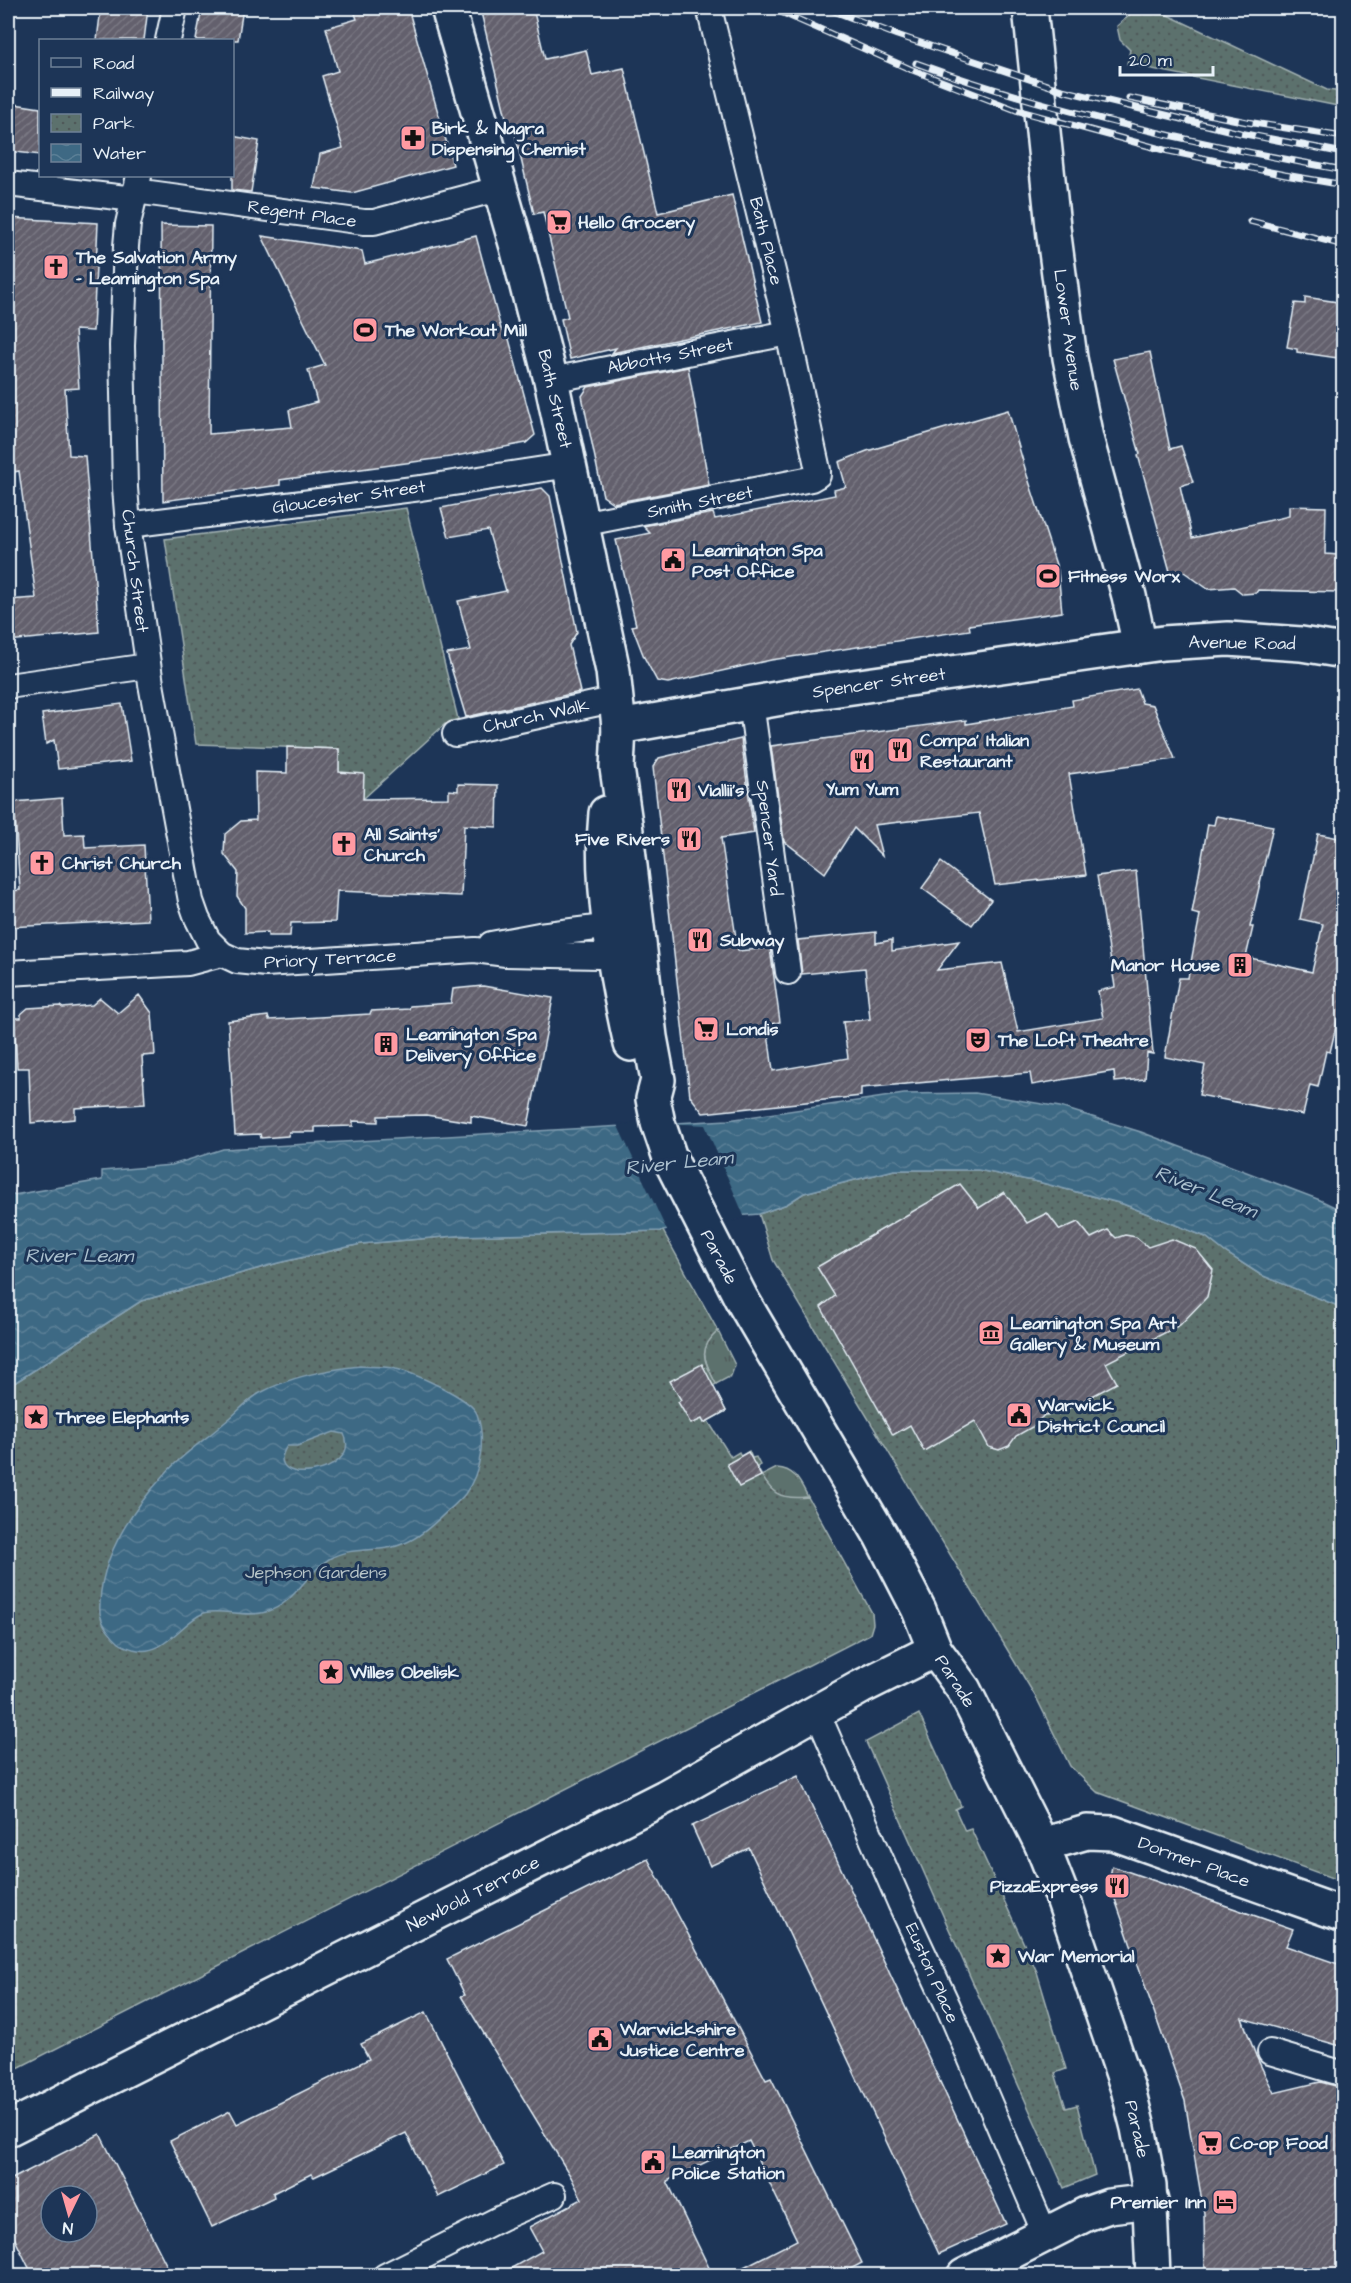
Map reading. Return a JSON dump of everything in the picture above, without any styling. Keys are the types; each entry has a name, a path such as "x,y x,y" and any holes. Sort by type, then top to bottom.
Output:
{"main road":[{"name":"Bath Street","path":"448,8 501,188 551,380 570,465 597,592 618,713 617,768"},
{"name":"Lower Avenue","path":"1030,8 1054,236 1070,358 1086,438 1132,608 1140,646"},
{"name":"Avenue Road","path":"1140,646 1228,639 1301,644 1344,651"},
{"name":"Spencer Street","path":"618,713 751,703 1140,646"},
{"path":"617,768 628,863 621,940"},
{"path":"617,768 607,796 604,826 621,940"},
{"name":"Parade","path":"621,940 640,1084 655,1111 671,1161 741,1298 881,1536 919,1610 934,1650 964,1690 1042,1845 1064,1901 1128,2089 1143,2150 1151,2201 1153,2276"},
{"name":"Newbold Terrace","path":"8,2129 665,1797 861,1687 934,1650"},
{"name":"Dormer Place","path":"1042,1845 1086,1832 1106,1831 1344,1916"},
{"path":"964,2276 1086,2214 1109,2206 1151,2201"}],"street":[{"path":"168,39 175,8"},
{"name":"Bath Place","path":"709,8 788,333 818,475"},
{"name":"Regent Place","path":"8,184 136,188 369,222 501,188"},
{"name":"Church Street","path":"136,188 126,246 122,346 128,525 148,666 191,901 208,940 222,954"},
{"name":"Abbotts Street","path":"551,380 788,333"},
{"name":"Gloucester Street","path":"128,525 421,488 570,465"},
{"name":"Smith Street","path":"581,524 758,491 812,479 818,475"},
{"path":"8,686 148,666"},
{"name":"Spencer Yard","path":"751,703 788,972"},
{"name":"Church Walk","path":"455,734 543,716 618,713"},
{"name":"Priory Terrace","path":"222,954 237,961 266,964 475,950 500,941 621,940"},
{"path":"8,973 188,963 222,954"},
{"name":"Euston Place","path":"818,1712 900,1903 948,2006 1045,2234"},
{"path":"1270,2052 1344,2074"},
{"path":"385,2276 501,2218 554,2195"}],"green space":[{"path":"1155,9 1327,90 1343,92 1343,107 1127,64 1130,50 1120,40 1117,26 1134,11"},
{"path":"406,508 460,727 445,724 363,799 339,773 339,749 196,744 165,539"},
{"path":"894,1170 978,1170 1038,1182 1123,1204 1206,1237 1261,1275 1343,1308 1343,1882 1097,1792 1070,1766 1037,1699 773,1260 759,1214 787,1204 804,1193"},
{"name":"Jephson Gardens","path":"663,1231 718,1331 707,1344 705,1356 716,1384 713,1386 726,1411 708,1421 731,1457 739,1452 741,1456 749,1451 752,1458 756,1457 760,1465 757,1467 762,1476 776,1493 789,1497 808,1497 872,1613 873,1624 870,1634 8,2073 8,1387 141,1301 278,1263 361,1244 455,1236"},
{"path":"718,1331 735,1365 731,1376 716,1384 706,1363 705,1350 711,1338"},
{"path":"777,1468 793,1474 808,1497 780,1496 770,1489 761,1476"},
{"path":"919,1714 961,1806 955,1809 965,1831 971,1829 1037,1972 1066,2069 1055,2073 1066,2108 1077,2105 1095,2175 1064,2188 866,1742"}],"water":[{"name":"River Leam","path":"975,1093 1060,1107 1141,1132 1320,1200 1343,1211 1343,1308 1261,1275 1206,1237 1123,1204 1038,1182 978,1170 894,1170 804,1193 787,1204 759,1214 735,1216 663,1231 455,1236 361,1244 278,1263 141,1301 8,1387 8,1196 102,1180 102,1171 172,1165 223,1149 728,1120 904,1094"},
{"path":"360,1366 404,1371 441,1387 473,1408 480,1424 480,1455 475,1476 465,1494 431,1526 410,1541 386,1548 347,1552 329,1559 313,1572 292,1596 276,1608 258,1614 204,1613 172,1638 154,1648 133,1649 119,1643 106,1628 100,1615 102,1584 106,1567 131,1517 171,1467 255,1396 296,1378","holes":["334,1432 344,1434 346,1448 340,1459 327,1467 312,1472 298,1472 287,1468 282,1460 287,1446 297,1446"]}],"pier":[{"path":"645,1122 705,1125 745,1218 668,1233 617,1124"}],"building":[{"path":"101,8 148,8 144,39 97,39"},
{"path":"202,8 243,8 238,40 196,39"},
{"path":"353,8 408,8 453,165 352,193 314,188 320,154 343,148 322,76 338,71 326,28 357,19"},
{"path":"480,8 533,8 545,59 586,50 592,75 624,68 658,213 732,195 762,322 612,353 616,348 570,359 561,319 568,317 543,212 534,214 513,125 508,126"},
{"path":"8,103 39,108 39,155 8,151"},
{"path":"234,136 259,141 251,192 232,190"},
{"path":"8,218 98,223 93,331 75,330 79,388 65,389 69,455 85,456 99,632 8,641 8,600 36,598 19,471 8,473 8,447 13,446 8,396"},
{"path":"161,225 211,226 209,434 292,427 289,410 317,402 308,370 325,365 262,236 362,251 365,264 476,236 501,329 509,339 535,435 526,443 450,457 280,480 280,485 163,501"},
{"path":"1305,297 1344,303 1344,359 1297,352 1297,349 1287,347 1295,303 1305,304"},
{"path":"1150,352 1170,449 1181,446 1193,482 1180,486 1192,538 1289,516 1289,506 1326,507 1325,554 1339,555 1338,592 1258,590 1256,593 1243,594 1234,587 1208,589 1184,572 1171,575 1113,359"},
{"path":"688,367 709,485 613,503 603,496 582,396 588,387"},
{"path":"1008,410 1058,571 1062,612 969,625 970,630 771,660 668,683 657,681 644,657 632,626 636,625 616,540 650,533 643,526 713,513 715,519 835,495 834,490 846,487 839,462 867,451"},
{"path":"542,488 550,496 577,632 569,645 580,692 466,717 447,654 471,650 458,601 506,591 488,530 449,537 441,508"},
{"path":"1137,689 1142,703 1153,705 1175,759 1069,774 1086,875 995,885 979,813 874,825 882,856 854,828 825,873 784,841 771,746 966,720 966,724 1073,706 1072,700"},
{"path":"122,704 131,761 58,769 54,740 46,744 42,714"},
{"path":"741,739 754,833 721,838 738,951 770,948 780,1022 767,1025 773,1071 848,1058 843,1022 870,1019 865,968 802,974 798,940 876,932 876,943 892,940 892,951 959,941 937,970 1002,963 1018,1032 1103,1018 1098,991 1115,987 1097,876 1136,871 1153,1054 1147,1053 1145,1079 1115,1082 1114,1071 1032,1085 1030,1073 861,1088 861,1096 703,1113 690,1096 653,767 659,758"},
{"name":"All Saints' Church","path":"287,747 339,749 339,772 364,774 363,799 449,798 449,790 458,791 458,784 498,785 497,827 464,825 461,896 337,891 335,922 291,923 290,936 268,936 268,932 245,933 245,908 237,896 238,872 224,854 225,834 241,821 256,820 255,772 287,773"},
{"path":"62,798 64,835 84,834 85,848 144,845 148,920 8,927 8,891 20,890 14,802"},
{"name":"Manor House","path":"1216,816 1273,826 1250,927 1253,927 1246,957 1312,972 1323,924 1300,919 1318,834 1344,839 1344,956 1338,982 1344,983 1344,1019 1338,1018 1330,1052 1326,1051 1318,1087 1310,1085 1303,1115 1199,1095 1205,1065 1165,1057 1179,978 1188,978 1200,915 1192,913 1208,824 1214,825"},
{"path":"941,862 991,900 972,925 922,888"},
{"name":"Leamington Spa Delivery Office","path":"483,986 553,998 528,1126 471,1116 471,1122 426,1115 378,1116 378,1122 353,1121 353,1126 315,1127 315,1132 289,1132 288,1136 261,1138 260,1134 235,1135 228,1021 268,1016 269,1020 370,1014 371,1011 409,1009 410,1006 451,1003 453,989"},
{"path":"139,995 152,1013 155,1055 142,1056 145,1104 75,1108 75,1119 31,1123 29,1068 17,1068 14,1018 21,1018 21,1014 28,1008 92,1005 100,998 118,1013"},
{"path":"960,1184 979,1208 1004,1192 1027,1223 1047,1213 1060,1230 1078,1222 1091,1238 1108,1230 1116,1238 1125,1235 1136,1237 1148,1247 1172,1239 1196,1249 1213,1270 1207,1297 1180,1325 1106,1363 1117,1383 1058,1414 1044,1415 1034,1426 1016,1436 1009,1446 999,1450 989,1447 975,1421 924,1451 910,1425 893,1435 821,1307 835,1296 817,1267"},
{"path":"702,1364 726,1411 704,1423 702,1419 691,1424 678,1402 681,1400 670,1381"},
{"path":"748,1452 761,1476 739,1487 727,1464"},
{"path":"798,1776 1006,2224 939,2254 749,1848 710,1866 692,1826"},
{"name":"Warwickshire Justice Centre","path":"648,1859 766,2080 771,2078 862,2263 837,2276 726,2276 797,2240 749,2141 667,2181 713,2276 497,2276 542,2251 529,2227 582,2199 571,2177 461,1996 465,1995 447,1959"},
{"path":"1112,1866 1293,1929 1286,1946 1344,1966 1344,2047 1242,2018 1256,2056 1274,2093 1320,2082 1344,2088 1344,2276 1205,2276 1204,2213 1185,2101 1109,1882"},
{"path":"426,2012 504,2165 438,2197 406,2133 314,2177 311,2174 273,2193 274,2197 212,2227 170,2141 230,2111 237,2124 369,2059 361,2044"},
{"path":"100,2134 172,2276 33,2276 8,2225 8,2181"}],"railway":[{"path":"772,8 910,69 1016,110 1164,150 1344,185"},
{"path":"826,8 897,35 1062,90 1240,133 1344,153"},
{"path":"916,63 1020,97 1127,126 1236,150 1344,170"},
{"path":"1129,98 1247,122 1344,137"},
{"path":"1250,221 1344,245"}],"place":[{"name":"Birk & Nagra Dispensing Chemist","path":"413,138"},
{"name":"Hello Grocery","path":"559,222"},
{"name":"The Salvation Army - Leamington Spa","path":"56,267"},
{"name":"The Workout Mill","path":"365,330"},
{"name":"Leamington Spa Post Office","path":"673,560"},
{"name":"Fitness Worx","path":"1048,576"},
{"name":"Compa' Italian Restaurant","path":"900,750"},
{"name":"Yum Yum","path":"862,761"},
{"name":"Viallii's","path":"679,790"},
{"name":"Five Rivers","path":"689,839"},
{"name":"All Saints' Church","path":"344,844"},
{"name":"Christ Church","path":"42,863"},
{"name":"Subway","path":"700,940"},
{"name":"Manor House","path":"1240,965"},
{"name":"Londis","path":"706,1029"},
{"name":"The Loft Theatre","path":"978,1040"},
{"name":"Leamington Spa Delivery Office","path":"386,1044"},
{"name":"Leamington Spa Art Gallery & Museum","path":"991,1333"},
{"name":"Warwick District Council","path":"1019,1415"},
{"name":"Three Elephants","path":"36,1417"},
{"name":"Willes Obelisk","path":"331,1672"},
{"name":"PizzaExpress","path":"1117,1886"},
{"name":"War Memorial","path":"998,1956"},
{"name":"Warwickshire Justice Centre","path":"600,2039"},
{"name":"Co-op Food","path":"1210,2143"},
{"name":"Leamington Police Station","path":"653,2162"},
{"name":"Premier Inn","path":"1225,2202"}]}
